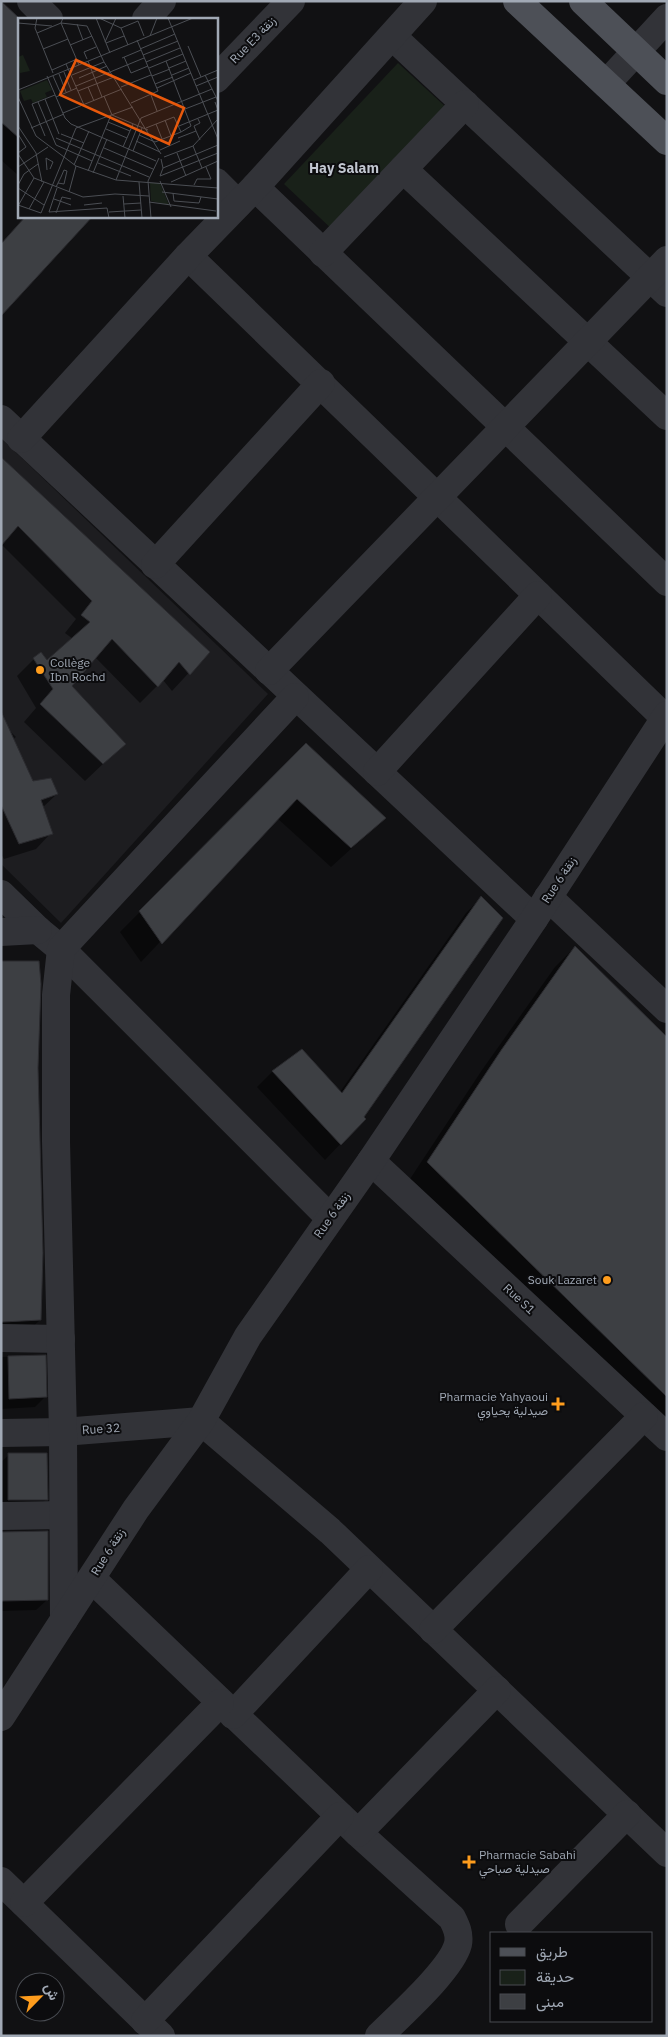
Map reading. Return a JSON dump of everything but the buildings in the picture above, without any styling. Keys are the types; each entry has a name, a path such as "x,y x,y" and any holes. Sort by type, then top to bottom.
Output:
{"main road":[{"path":"517,1 667,141"},
{"path":"583,1 667,80"}],"street":[{"path":"30,1 48,18"},
{"path":"147,18 162,1"},
{"name":"Rue E3 زنقة","path":"218,77 291,1"},
{"path":"21,439 188,256 393,37 423,1"},
{"path":"606,84 667,18"},
{"path":"269,672 588,341 661,277 465,104 393,37"},
{"path":"323,253 465,104"},
{"path":"403,170 667,416"},
{"path":"218,183 246,196 323,253 667,582"},
{"path":"188,256 666,717"},
{"path":"155,565 321,383"},
{"path":"1,419 534,919"},
{"path":"377,772 538,595"},
{"path":"64,1620 63,1432 56,1141 56,995 61,949 296,696"},
{"name":"Rue 6 زنقة","path":"1,1717 136,1510 201,1422 248,1336 371,1161 534,919 666,717"},
{"path":"1,894 38,930 61,949 330,1218"},
{"path":"548,897 667,1009"},
{"path":"1,932 38,930"},
{"name":"Rue S1","path":"371,1161 667,1437"},
{"path":"1,1338 61,1339"},
{"path":"433,1630 644,1416"},
{"path":"201,1422 330,1531 667,1853"},
{"name":"Rue 32","path":"1,1433 63,1432 201,1422"},
{"path":"1,1516 63,1515"},
{"path":"24,1903 370,1569"},
{"path":"92,1579 349,1825 452,1918 458,1930 458,1943 453,1956 434,1980 379,2036"},
{"path":"1,1881 153,2028 349,1825 497,1690"},
{"path":"519,1924 626,1814"}],"shaded area":[{"path":"1,438 268,694 61,923 1,864"}],"green space":[{"path":"398,63 449,110 335,232 284,184"}],"place":[{"name":"Collège Ibn Rochd","path":"40,670"},
{"name":"Souk Lazaret","path":"607,1280"},
{"name":"Pharmacie Yahyaoui صيدلية يحياوي","path":"558,1404"},
{"name":"Pharmacie Sabahi صيدلية صباحي","path":"469,1862"}],"district":[{"name":"Hay Salam","path":"344,168"}]}
